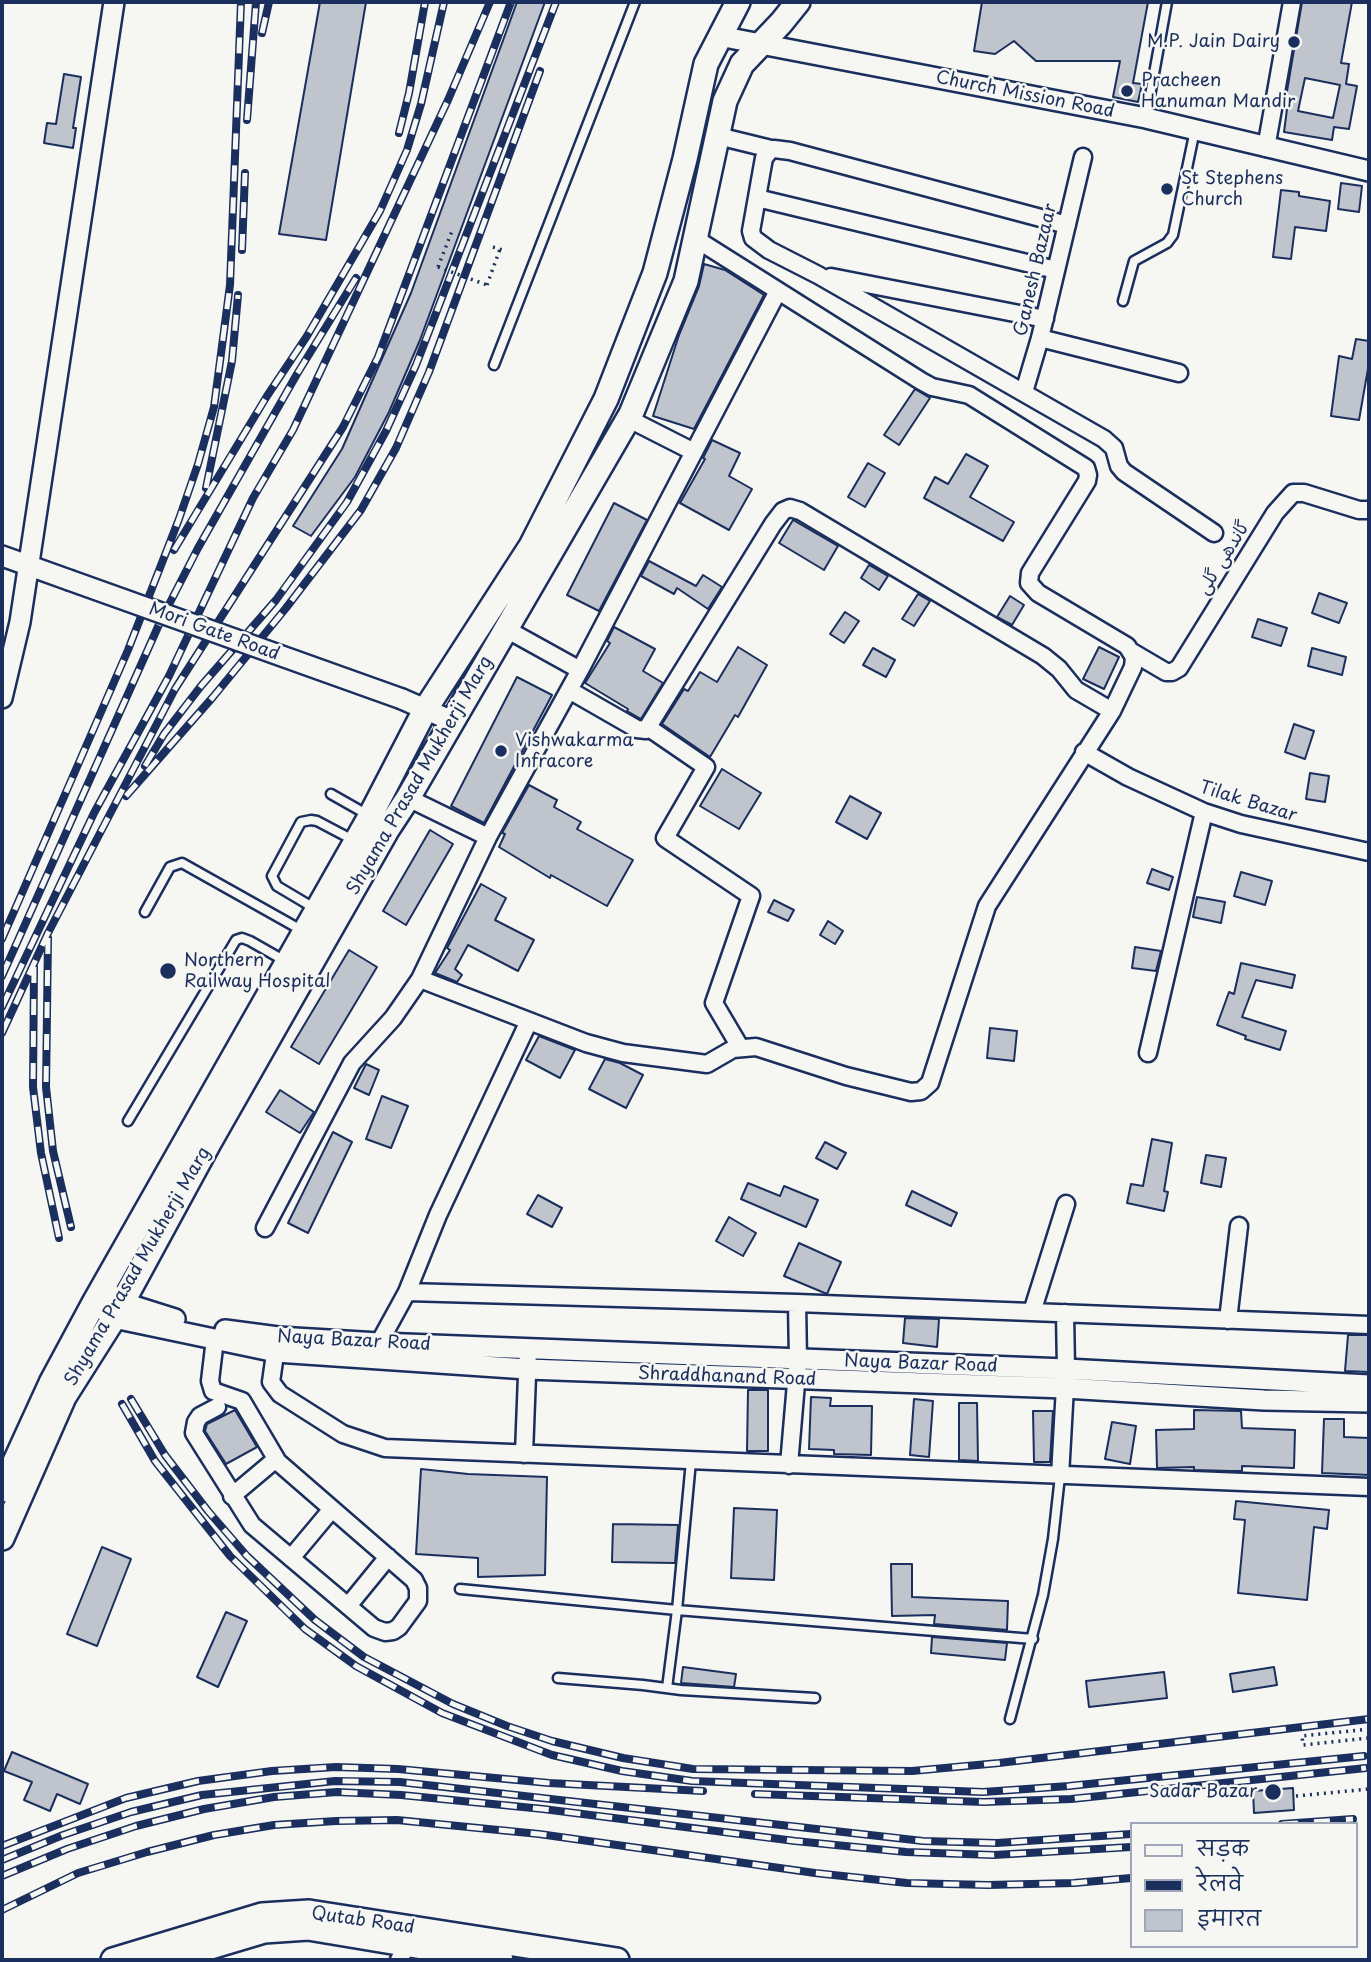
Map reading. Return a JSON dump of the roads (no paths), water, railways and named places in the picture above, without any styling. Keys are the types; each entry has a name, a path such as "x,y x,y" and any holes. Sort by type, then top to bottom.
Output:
{"main road":[{"name":"Shyama Prasad Mukherji Marg","path":"2,1490 51,1383 108,1303 370,827 425,710 531,546 606,399 655,273 685,159 705,64 738,2"},
{"name":"Shyama Prasad Mukherji Marg","path":"2,1538 108,1303 287,962 317,909 370,827 408,798 629,419 686,281 726,101 742,64 798,2"},
{"name":"Qutab Road","path":"113,1960 261,1915 309,1913 617,1960"},
{"name":"Qutab Road","path":"167,1960 264,1931 308,1928 404,1955 501,1960"}],"street":[{"path":"2,698 20,622 114,2"},
{"path":"1266,148 1292,2"},
{"name":"Church Mission Road","path":"719,36 1146,118 1369,171"},
{"path":"718,136 790,151 1067,225"},
{"path":"771,149 764,158 752,221 753,238 769,250 818,275 1111,444 1124,472 1214,533"},
{"name":"Ganesh Bazaar","path":"1024,392 1045,319 1083,157"},
{"path":"757,198 1056,270"},
{"path":"420,979 611,1051 702,1064 715,1062 733,1049 756,1048 846,1076 911,1092 926,1089 987,906 1112,711 1133,667 1132,652 1127,646 1038,593 1029,583 1030,573 1087,481 1086,468 969,395 932,387 921,381 696,239"},
{"path":"818,275 1045,319"},
{"path":"265,1228 352,1063 393,1018 420,979 488,838 580,670 778,291"},
{"path":"1040,338 1179,373"},
{"path":"629,419 694,452"},
{"name":"گاندھی گلی","path":"1132,652 1163,670 1172,672 1179,668 1275,513 1293,493 1304,493 1359,510 1369,510"},
{"path":"569,690 636,729 643,731 649,728 773,524 783,511 790,508 800,510 1043,656 1059,669 1076,690 1112,711"},
{"name":"Mori Gate Road","path":"2,556 402,699 452,721"},
{"path":"506,629 580,670"},
{"path":"649,728 706,766 665,838 751,896 714,1003 740,1047"},
{"name":"Tilak Bazar","path":"1084,752 1128,777 1204,812 1241,824 1369,852"},
{"path":"408,798 488,838"},
{"path":"1148,1053 1204,812"},
{"path":"379,1343 407,1292 438,1215 529,1021"},
{"path":"1032,1312 1066,1204"},
{"path":"1228,1320 1239,1226"},
{"path":"407,1292 797,1303 1369,1325"},
{"name":"Shraddhanand Road","path":"108,1303 215,1339 527,1370 797,1370"},
{"name":"Naya Bazar Road","path":"108,1303 277,1345 379,1343 528,1349 797,1370 1369,1385"},
{"path":"789,1465 797,1370 797,1303"},
{"path":"1060,1476 1066,1379 1065,1313"},
{"path":"215,1339 210,1387 217,1393 244,1403 276,1459 414,1580 418,1588 418,1601 399,1627 393,1631 379,1631 252,1525 194,1433 200,1416 217,1407"},
{"path":"277,1345 271,1382 280,1394 343,1434 385,1448 1369,1487"},
{"path":"524,1454 528,1349"},
{"path":"1066,1379 1264,1400 1369,1402"},
{"path":"232,1496 276,1459"},
{"path":"291,1558 332,1509"},
{"path":"348,1606 388,1557"}],"lane":[{"path":"494,365 635,2"},
{"path":"1146,118 1167,2"},
{"path":"1123,301 1134,261 1171,239 1195,130"},
{"path":"331,794 370,827"},
{"path":"317,909 274,882 272,871 300,822 306,820 370,827"},
{"path":"145,912 170,867 182,863 304,932"},
{"path":"128,1121 236,940 242,938 250,941 287,962"},
{"path":"667,1688 691,1461"},
{"path":"1010,1719 1032,1639 1054,1539 1060,1476"},
{"path":"460,1589 1032,1639"},
{"path":"558,1678 815,1698"}],"railway":[{"path":"2,939 128,650 179,519 214,407 230,285 241,2"},
{"path":"247,120 256,2"},
{"path":"262,33 269,2"},
{"path":"399,133 425,2"},
{"path":"174,550 267,396 307,336 380,211 407,150 421,104 444,2"},
{"path":"2,1007 94,813 169,676 253,498 293,430 448,100 490,2"},
{"path":"2,1033 48,933 175,689 343,427 378,357 511,2"},
{"path":"145,766 164,734 201,686 276,600 347,502 386,431 416,365 556,2"},
{"path":"126,796 213,697 361,510 396,448 429,372 540,71"},
{"path":"242,250 245,173"},
{"path":"2,976 161,620 198,548 297,374 356,278"},
{"path":"206,488 232,361 238,295"},
{"path":"48,938 46,1087 53,1151 71,1227"},
{"path":"34,967 33,1087 41,1153 59,1238"},
{"path":"131,1399 165,1455 208,1511 247,1556 315,1620 364,1657 453,1704 552,1741 623,1758 693,1769 912,1771 1369,1719"},
{"path":"122,1404 155,1461 230,1556 305,1629 356,1666 442,1713 552,1755 622,1771 692,1781 983,1792 1069,1786 1364,1756"},
{"path":"2,1846 126,1798 198,1781 272,1771 336,1767 398,1769 549,1783 703,1791"},
{"path":"755,1794 984,1802 1071,1799 1366,1768"},
{"path":"2,1860 63,1835 131,1812 202,1795 335,1781 400,1782 923,1841 997,1843 1130,1834"},
{"path":"2,1876 67,1849 136,1826 204,1809 274,1797 337,1792 401,1795 543,1809 795,1841 906,1852 994,1855 1130,1847"},
{"path":"1310,1822 1353,1819"},
{"path":"2,1910 78,1873 147,1852 214,1835 274,1825 336,1821 397,1820 539,1834 815,1873 907,1883 988,1885 1074,1883 1130,1878"}],"place":[{"name":"M.P. Jain Dairy","path":"1294,42"},
{"name":"Pracheen Hanuman Mandir","path":"1127,91"},
{"name":"St Stephens Church","path":"1167,189"},
{"name":"Vishwakarma Infracore","path":"501,751"},
{"name":"Northern Railway Hospital","path":"168,971"},
{"name":"Sadar Bazar","path":"1273,1792"}]}
